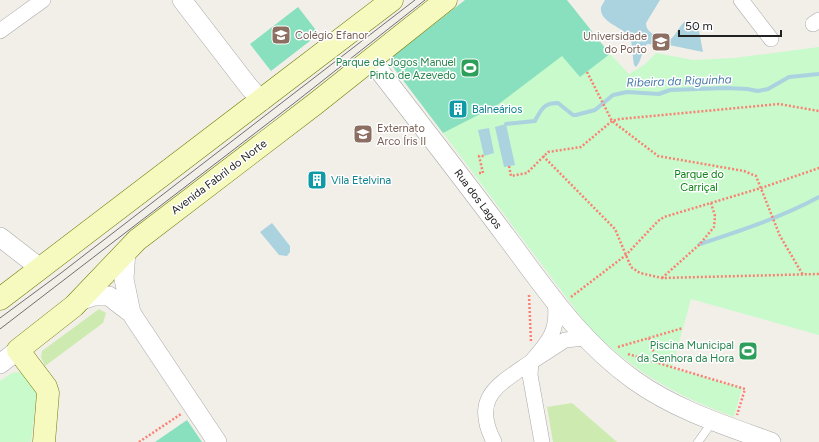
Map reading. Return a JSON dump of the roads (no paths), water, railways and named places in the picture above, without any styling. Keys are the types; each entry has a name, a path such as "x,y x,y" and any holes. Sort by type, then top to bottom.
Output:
{"main road":[{"path":"0,299 262,101 392,0"},
{"name":"Avenida Fabril do Norte","path":"18,350 79,302 137,240 371,60 446,0"},
{"path":"18,350 46,387 48,393 44,442"}],"street":[{"path":"2,27 43,0"},
{"path":"182,0 249,87 262,101"},
{"path":"741,0 771,39"},
{"name":"Rua dos Lagos","path":"371,60 528,265 562,301 585,338 604,357 649,390 670,403 713,421 771,442"},
{"path":"0,236 40,268"},
{"path":"126,251 124,280 131,313"},
{"path":"79,302 94,296 108,296 131,313 217,442"},
{"path":"542,442 530,374 531,362 547,344 555,328 562,301"},
{"path":"494,442 485,424 487,402 498,386 565,340 585,338"},
{"name":"Avenida Fabril do Norte","path":"0,364 18,350"}],"lane":[{"path":"698,442 713,421"}],"water":[{"path":"605,0 660,0 646,23 648,30 662,39 668,40 676,34 682,24 691,20 698,26 703,52 669,45 647,44 636,67 634,65 632,45 629,37 624,31 606,20 601,12 601,7"},
{"path":"506,124 515,165 504,167 495,127"},
{"path":"489,128 494,153 484,156 478,130"},
{"path":"272,223 290,246 290,252 287,256 279,255 260,232"}],"waterway":[{"name":"Ribeira da Riguinha","path":"506,124 535,121 543,108 553,103 558,103 573,115 576,115 595,110 613,95 627,92 659,94 670,90 726,88 758,91 768,89 789,77 819,74"},
{"name":"Ribeira da Riguinha","path":"700,244 776,217 819,197"}],"tram line":[{"path":"0,318 61,273 415,0"},
{"path":"0,329 293,104 425,0"}],"place":[{"name":"Colégio Efanor","path":"281,35"},
{"name":"Universidade do Porto","path":"661,42"},
{"name":"Parque de Jogos Manuel Pinto de Azevedo","path":"470,68"},
{"name":"Balneários","path":"458,109"},
{"name":"Externato Arco Íris II","path":"363,134"},
{"name":"Vila Etelvina","path":"317,180"},
{"name":"Piscina Municipal da Senhora da Hora","path":"748,351"}],"park label":[{"name":"Parque do Carriçal","path":"699,180"}]}
